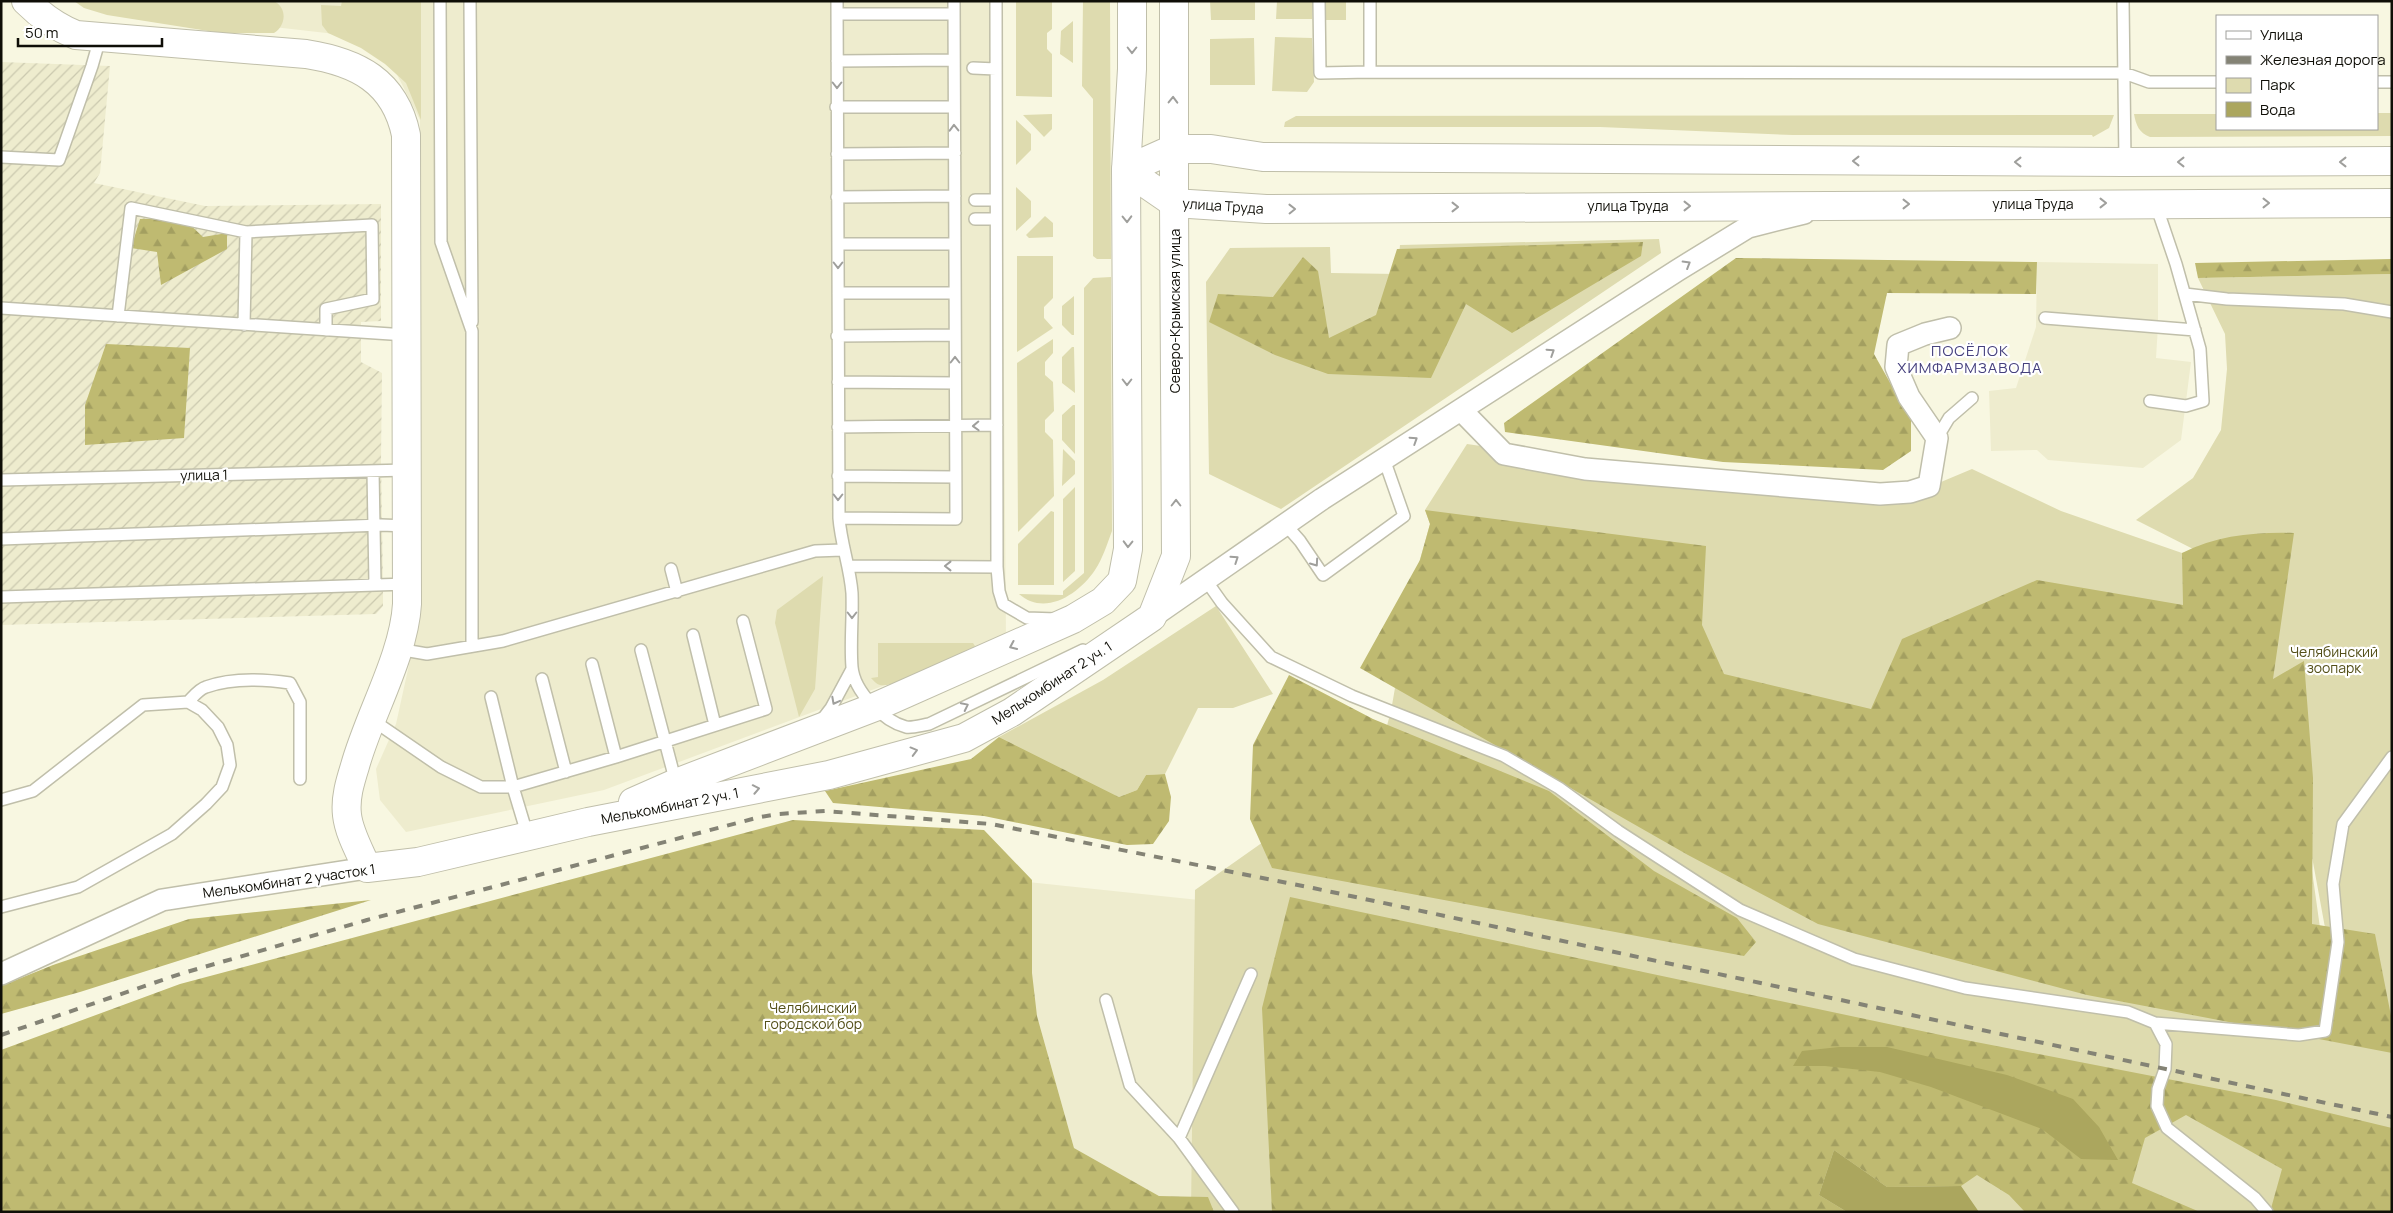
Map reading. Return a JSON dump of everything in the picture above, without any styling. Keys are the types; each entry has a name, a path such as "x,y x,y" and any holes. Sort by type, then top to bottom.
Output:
{"street":[{"path":"26,1 41,16 59,28 76,35 306,54 331,58 352,65 373,78 391,97 402,115 406,135 407,617 398,649 371,719 347,794 347,816 367,868"},
{"path":"1132,1 1132,69 1126,170 1173,149 1212,149 1263,157 2392,162"},
{"name":"Северо-Крымская улица","path":"1152,617 1176,556 1173,149 1174,1"},
{"name":"улица Труда","path":"1126,170 1174,203 1266,209 1840,204 2392,203"},
{"name":"Мелькомбинат 2 уч. 1","path":"588,822 676,783 875,707 1072,620 1103,601 1122,581 1128,550 1126,170"},
{"path":"1152,617 1285,524 1384,459 1748,227 1840,204"},
{"path":"1461,410 1504,454 1585,469 1880,494 1910,492 1929,486 1937,438 1909,397 1896,367 1898,345 1925,334 1950,328"},
{"name":"Мелькомбинат 2 уч. 1","path":"588,822 828,775 964,738 1012,712 1152,617"},
{"name":"Мелькомбинат 2 участок 1","path":"1,974 162,900 216,890 418,862 588,822"}],"lane":[{"path":"440,1 441,242 472,331"},
{"path":"470,1 472,646"},
{"path":"837,1 839,518 842,550 849,566 852,594 852,669 860,690 892,722 908,728 929,724 1152,617"},
{"path":"839,518 956,519 954,1"},
{"path":"996,1 997,567 999,591 1003,604 1028,618 1072,620"},
{"path":"1319,1 1320,73 2124,73 2149,82 2216,82"},
{"path":"1370,1 1370,72"},
{"path":"2124,1 2125,162"},
{"path":"837,14 954,14"},
{"path":"1,157 59,160 100,38"},
{"path":"837,61 953,60"},
{"path":"974,68 996,69"},
{"path":"2378,82 2392,82"},
{"path":"836,108 954,106"},
{"path":"837,154 955,152"},
{"path":"837,197 955,196"},
{"path":"975,200 996,200"},
{"path":"2150,401 2186,406 2202,401 2200,349 2185,294 2156,203"},
{"path":"118,316 131,208 246,232 372,226 373,299 326,309 326,330"},
{"path":"975,219 996,219"},
{"path":"244,325 246,232"},
{"path":"838,244 955,244"},
{"path":"838,293 955,293"},
{"path":"2185,294 2228,299 2344,304 2392,312"},
{"path":"1,308 407,336"},
{"path":"2045,318 2195,330"},
{"path":"837,336 955,336"},
{"path":"838,382 955,383"},
{"path":"1937,438 1949,418 1972,398"},
{"path":"838,427 997,425"},
{"path":"1285,524 1323,575 1404,516 1384,459"},
{"name":"улица 1","path":"1,480 407,470"},
{"path":"373,471 375,584"},
{"path":"838,476 955,476"},
{"path":"1,539 374,525 407,526"},
{"path":"398,649 427,654 503,641 815,551 842,550"},
{"path":"849,566 997,567"},
{"path":"671,569 677,592"},
{"path":"1205,579 1222,603 1271,657 1352,696 1504,756 1559,788 1618,830 1740,910 1854,959 1965,988 2128,1012 2155,1023 2299,1035 2325,1031 2338,942 2334,884 2343,824 2392,757"},
{"path":"1,597 407,584"},
{"path":"371,719 441,767 481,787 513,787 616,757 766,709 743,621"},
{"path":"693,636 715,725"},
{"path":"641,650 676,783"},
{"path":"592,664 616,757"},
{"path":"813,731 831,708 852,669"},
{"path":"188,702 204,687 234,680 264,679 290,683 300,702 300,779"},
{"path":"542,679 566,772"},
{"path":"491,696 513,787 528,837"},
{"path":"1,800 33,791 143,705 188,702 202,710 218,727 227,745 230,765 222,787 172,834 78,888 1,907"},
{"path":"1179,1138 1251,974"},
{"path":"1106,1000 1130,1085 1179,1138 1233,1212"},
{"path":"2155,1023 2166,1044 2165,1069 2158,1089 2157,1106 2167,1128 2256,1198 2267,1212"}],"shaded area":[{"path":"114,1 1001,1 1006,640 604,790 406,832 380,800 376,769 396,724 421,610 419,422 420,120 379,39 132,11"},
{"path":"1,62 110,66 100,173 94,183 205,206 381,204 381,321 361,322 361,362 382,373 383,606 376,614 1,625"},
{"path":"2037,262 2158,264 2156,358 2191,362 2181,440 2143,468 2048,460 2037,450 1991,451 1989,391 2016,388 2036,327"},
{"path":"990,878 1256,906 1208,1197 1159,1196 1074,1148 1037,1016"}],"green space":[{"path":"74,1 273,1 281,7 284,16 281,25 274,33 221,33 107,15 84,8"},
{"path":"342,1 421,1 421,120 406,83 385,64 361,48 328,33 322,25 321,5 341,6"},
{"path":"1016,1 1052,1 1052,29 1047,33 1047,49 1052,54 1052,97 1016,96"},
{"path":"1083,1 1110,1 1111,259 1097,259 1093,256 1093,99 1082,86"},
{"path":"1210,1 1255,1 1255,20 1211,20"},
{"path":"1277,1 1312,1 1312,19 1276,19"},
{"path":"1326,1 1346,1 1346,20 1326,20"},
{"path":"1073,21 1073,63 1060,54 1061,31"},
{"path":"1275,37 1312,38 1314,82 1307,92 1272,91"},
{"path":"1254,38 1255,85 1210,85 1210,39"},
{"path":"2378,113 2392,113 2392,136 2150,137 2139,128 2134,114 2216,114 2216,130 2378,130"},
{"path":"1052,114 1052,129 1044,137 1023,115"},
{"path":"2114,115 2109,128 2093,137 2092,135 1793,135 1600,127 1284,127 1285,122 1296,116"},
{"path":"1016,120 1031,134 1031,150 1016,165"},
{"path":"1016,187 1031,201 1031,217 1016,231"},
{"path":"1045,216 1053,223 1053,237 1029,238 1026,235"},
{"path":"183,218 203,237 227,233 227,249 161,285 157,252 131,248 140,219"},
{"path":"1659,239 1661,253 1281,509 1209,474 1206,282 1230,248 1330,247 1331,273 1397,274 1400,245"},
{"path":"1643,242 1641,256 1512,333 1466,304 1431,378 1328,374 1275,355 1209,322 1218,294 1273,297 1303,257 1318,271 1329,338 1376,315 1397,249"},
{"path":"1017,256 1053,256 1053,298 1044,307 1044,318 1053,328 1017,352"},
{"path":"1736,258 2037,262 2036,294 1887,293 1874,354 1911,420 1911,451 1883,470 1723,462 1505,432 1504,423"},
{"path":"2392,259 2392,274 2198,278 2195,263"},
{"name":"Челябинский зоопарк","path":"2392,274 2392,1212 1191,1212 1195,890 1377,762 1391,711 1413,584 1430,524 1425,510 1467,444 1577,460 1909,501 1941,482 1972,469 2061,511 2182,553 2197,551 2136,520 2193,478 2221,430 2227,369 2225,334 2198,278","holes":["2308,835 2328,944 2322,942"]},
{"path":"1111,277 1112,531 1098,565 1080,587 1061,600 1050,603 1029,601 1019,594 1063,595 1063,591 1084,573 1084,288 1093,278"},
{"path":"1074,296 1074,335 1072,335 1062,325 1062,306"},
{"path":"1053,339 1053,353 1045,362 1045,375 1053,382 1054,411 1045,420 1045,432 1053,440 1054,496 1018,532 1017,363"},
{"path":"106,344 190,348 184,438 85,445 85,405"},
{"path":"1074,347 1075,393 1062,383 1062,357"},
{"path":"1075,405 1075,454 1062,440 1062,415"},
{"path":"1063,449 1075,461 1075,474 1062,486"},
{"path":"1075,487 1075,571 1063,582 1063,499"},
{"path":"1425,510 1706,546 1702,625 1724,674 1871,709 1902,639 2037,580 2183,605 2182,553 2223,538 2265,533 2294,533 2273,679 2304,661 2313,778 2312,924 2375,934 2392,1021 2392,1053 2087,995 1818,924 1688,855 1360,668 1420,560 1430,524"},
{"path":"1051,511 1054,512 1054,585 1018,585 1018,544"},
{"path":"823,576 815,689 799,717 775,623 777,610"},
{"path":"1216,606 1273,694 1233,708 1198,708 1165,774 1146,775 1137,790 1119,797 999,737 1103,680"},
{"path":"878,643 973,643 975,646 973,649 912,677 888,685 880,685 871,678 878,677"},
{"path":"1289,675 1373,719 1549,791 1654,871 1737,918 1756,942 1744,956 1272,868 1250,819 1253,745"},
{"path":"999,737 1119,797 1137,790 1146,775 1165,774 1171,797 1169,821 1153,844 1127,845 984,816 833,803 825,791 971,759"},
{"name":"Челябинский городской бор","path":"793,820 984,830 1032,880 1032,973 1037,1016 1074,1148 1159,1196 1208,1197 1214,1212 1,1212 1,1050 180,984"},
{"path":"1290,897 1950,1037 2276,1100 2392,1128 2392,1212 2270,1212 2282,1169 2186,1115 2145,1138 2132,1183 2200,1212 2025,1212 2009,1195 1977,1175 1961,1186 1887,1187 1834,1150 1819,1195 1847,1212 1272,1212 1262,1008"},
{"path":"371,900 80,992 1,1014 1,986 53,965 189,919"}],"water":[{"path":"1839,1047 1887,1047 2007,1075 2073,1099 2099,1127 2118,1160 2081,1159 2042,1129 1931,1087 1880,1072 1825,1066 1793,1066 1802,1051"},
{"path":"1834,1150 1887,1187 1961,1186 1979,1212 1847,1212 1819,1195"}],"railway":[{"path":"1,1035 180,974 367,920 760,817 825,811 991,824 1313,888 2392,1117"}],"district":[{"name":"ПОСЁЛОК ХИМФАРМЗАВОДА","path":"1970,360"}]}
